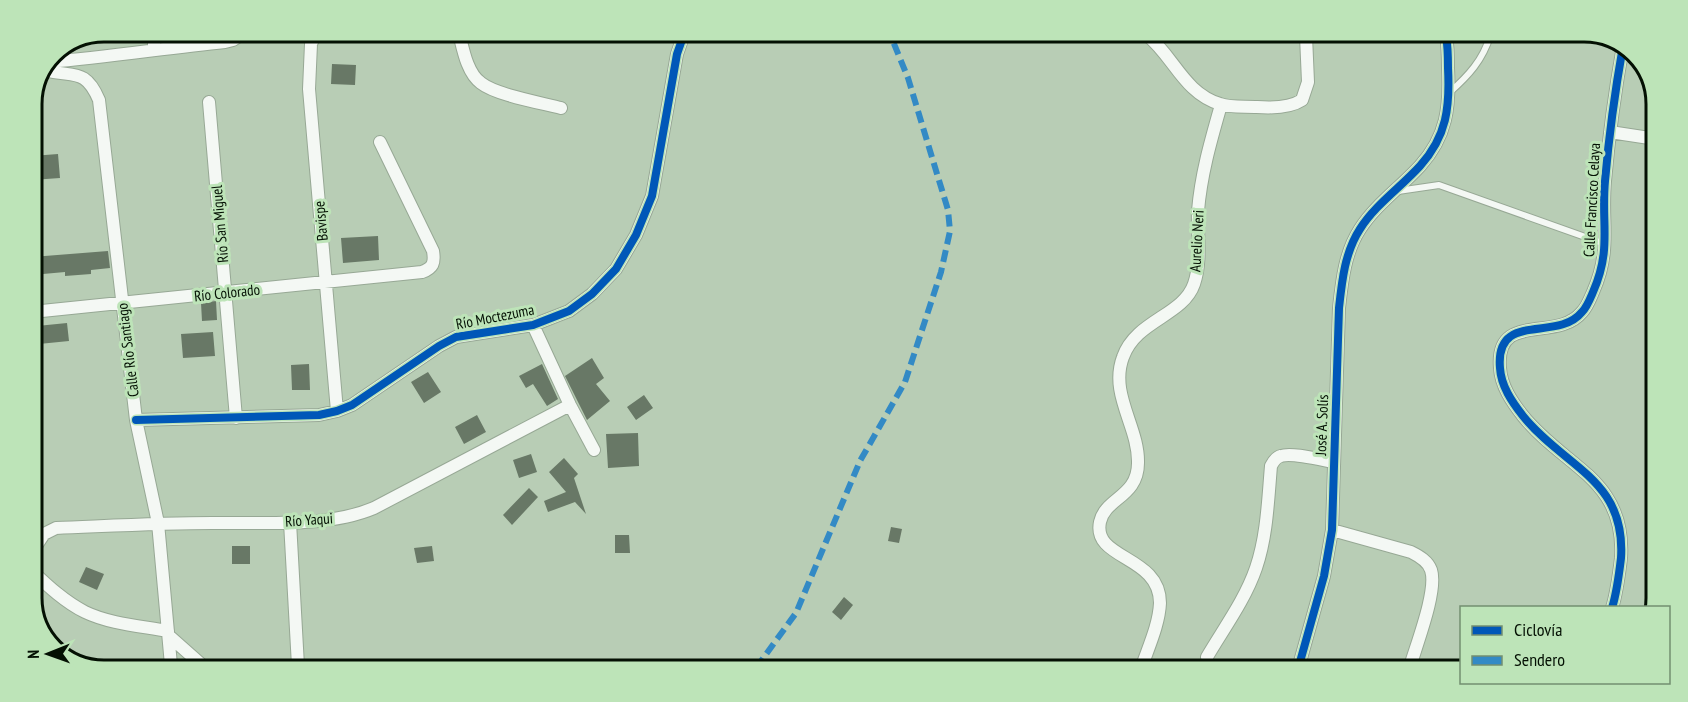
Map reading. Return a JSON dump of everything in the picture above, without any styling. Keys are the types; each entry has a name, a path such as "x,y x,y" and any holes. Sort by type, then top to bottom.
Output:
{"street":[{"path":"154,42 154,49"},
{"path":"59,61 225,42"},
{"name":"Bavispe","path":"313,42 310,54 309,89 337,411"},
{"path":"462,42 473,74 481,83 493,89 561,108"},
{"name":"Río Moctezuma","path":"136,420 319,415 337,411 352,405 439,346 456,338 533,325 569,311 592,294 616,268 636,235 652,196 673,75 682,42"},
{"path":"1155,42 1191,87 1221,105 1266,108 1292,105 1302,100 1308,82 1306,42"},
{"name":"José A. Solís","path":"1301,660 1324,576 1332,530 1338,308 1342,278 1349,250 1361,227 1435,147 1444,127 1450,92 1446,42"},
{"name":"Calle Francisco Celaya","path":"1612,606 1622,544 1615,509 1598,485 1529,423 1513,404 1505,389 1499,359 1504,341 1512,335 1524,330 1562,325 1572,321 1583,312 1601,274 1606,244 1605,184 1613,100 1622,54"},
{"name":"Calle Río Santiago","path":"51,71 77,74 86,79 93,86 99,100 136,420 158,524 171,660"},
{"name":"Río San Miguel","path":"209,102 236,418"},
{"name":"Aurelio Neri","path":"1144,660 1158,619 1160,603 1158,590 1151,576 1141,566 1113,551 1103,542 1100,533 1100,522 1104,513 1134,483 1137,473 1137,442 1127,418 1119,384 1123,356 1130,342 1138,333 1187,297 1198,270 1198,213 1202,174 1221,105"},
{"path":"1610,132 1646,137"},
{"name":"Río Colorado","path":"42,311 422,272 433,265 435,259 433,251 380,142"},
{"path":"533,325 570,405 594,450"},
{"name":"Río Yaqui","path":"42,537 56,528 290,522 357,516 570,405"},
{"path":"1207,657 1245,594 1257,567 1265,528 1271,466 1274,460 1289,455 1334,462"},
{"path":"290,522 298,660"},
{"path":"1332,530 1411,552 1423,558 1431,568 1433,581 1431,596 1412,660"},
{"path":"42,580 65,600 84,611 101,618 168,633 197,660"}],"lane":[{"path":"1450,92 1472,73 1489,42"},
{"path":"1393,192 1438,185 1606,244"}],"building":[{"path":"332,64 356,65 355,85 331,84"},
{"path":"58,154 60,178 42,179 42,155"},
{"path":"378,236 379,260 343,263 341,238"},
{"path":"108,251 110,268 91,270 91,274 65,276 65,272 42,274 42,256"},
{"path":"216,301 217,320 202,321 201,303"},
{"path":"67,323 69,341 42,344 42,326"},
{"path":"213,332 215,356 183,358 181,334"},
{"path":"592,358 604,378 596,384 610,401 587,420 565,376"},
{"path":"309,364 310,390 292,390 291,365"},
{"path":"542,364 558,399 547,406 533,384 526,388 519,376"},
{"path":"428,372 441,392 424,403 411,382"},
{"path":"644,395 653,408 636,420 627,407"},
{"path":"477,415 486,432 464,444 455,427"},
{"path":"638,433 639,466 608,468 606,434"},
{"path":"531,454 537,472 519,478 513,460"},
{"path":"564,458 578,474 574,478 586,514 575,502 548,512 544,501 566,492 549,472"},
{"path":"529,488 538,497 512,525 503,515"},
{"path":"891,527 902,529 899,543 888,541"},
{"path":"615,535 629,535 630,553 615,553"},
{"path":"232,546 250,546 250,564 232,564"},
{"path":"432,546 434,561 417,563 414,548"},
{"path":"86,567 104,574 97,590 79,582"},
{"path":"844,597 853,605 841,620 832,612"}],"marked path":[{"path":"762,660 796,613 860,461 905,382 941,272 950,231 948,210 908,78 893,42"}],"cycle path":[{"path":"136,420 319,415 337,411 352,405 456,337 533,325 569,311 592,294 616,269 636,235 652,196 677,54 681,42"},
{"path":"1301,660 1324,576 1332,530 1339,308 1345,267 1355,238 1366,220 1420,166 1436,144 1447,108 1447,42"},
{"path":"1613,606 1621,558 1620,531 1614,510 1590,477 1539,434 1523,416 1505,387 1500,368 1501,350 1507,339 1517,333 1558,326 1571,321 1584,310 1599,277 1604,249 1604,196 1612,113 1622,54"}]}
